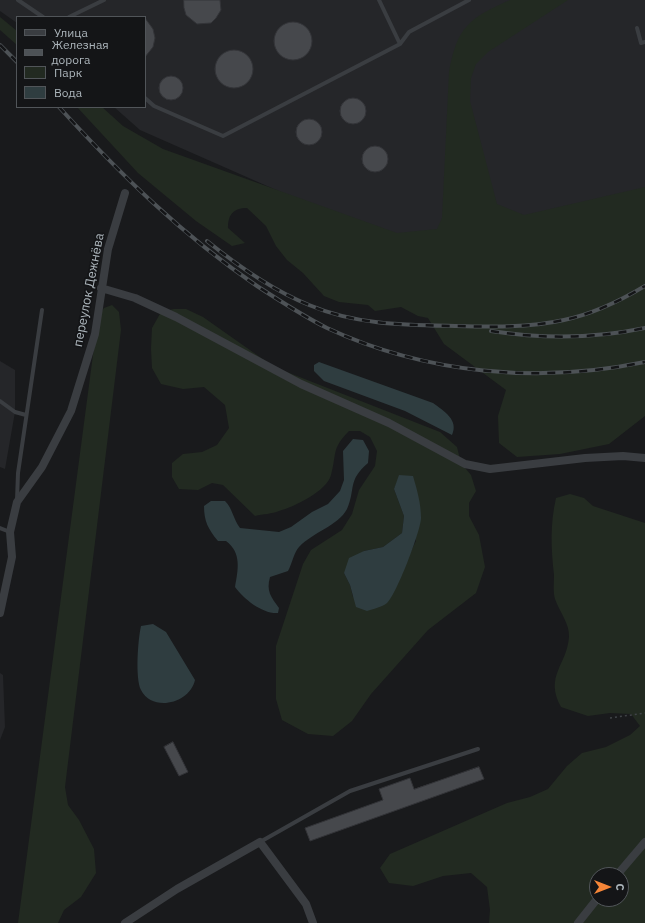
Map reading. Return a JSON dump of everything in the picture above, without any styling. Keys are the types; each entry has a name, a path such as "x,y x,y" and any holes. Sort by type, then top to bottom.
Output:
{"street":[{"name":"переулок Дежнёва","path":"0,613 12,557 10,532 17,502 42,466 71,411 95,334 108,249 125,193"},
{"path":"101,288 135,298 176,317 301,384 389,423 465,464 490,469 585,458 623,456 645,458"},
{"path":"125,923 177,889 260,842 306,904 313,923"},
{"path":"624,867 645,842"},
{"path":"578,923 591,907"}],"lane":[{"path":"18,0 42,16"},
{"path":"71,16 104,0"},
{"path":"379,0 400,44"},
{"path":"146,99 154,106 223,136 400,44 409,32 469,0"},
{"path":"637,28 641,43 645,42"},
{"path":"17,502 18,473 42,310"},
{"path":"0,401 15,412 26,415"},
{"path":"0,528 10,532"},
{"path":"260,842 350,791 478,749"}],"path":[{"path":"610,718 645,713"}],"shaded area":[{"path":"0,0 645,0 645,192 401,245 140,130 115,108 146,108 146,16 16,16 16,22 0,11"},
{"path":"0,361 15,370 15,412 5,469 0,467"},
{"path":"0,673 3,675 5,727 0,740"}],"green space":[{"path":"510,0 568,0 488,52 476,64 471,78 470,101 497,204 524,215 645,187 645,416 609,444 560,454 517,457 499,443 498,416 506,390 444,344 428,318 418,316 401,307 375,311 368,305 339,302 324,296 303,273 287,260 276,246 266,226 247,208 238,209 230,216 228,228 245,243 232,246 196,221 138,173 78,108 103,108 123,126 163,149 397,233 437,229 442,218 449,72 452,57 456,44 467,26 475,19 496,6"},
{"path":"0,17 16,30 16,44 0,30"},
{"path":"112,305 119,312 121,330 65,787 68,805 79,820 94,849 96,873 81,897 64,910 58,923 18,923 98,317 104,308"},
{"path":"174,309 186,309 203,317 274,367 440,432 457,447 461,463 471,475 476,491 469,503 469,516 479,535 485,567 476,593 428,630 371,694 352,721 333,736 308,734 282,720 276,699 276,646 303,564 311,550 342,530 352,514 359,490 375,466 377,451 370,437 360,431 349,431 337,447 331,475 323,487 309,498 276,512 255,516 223,485 212,483 198,490 179,489 172,477 172,463 183,454 202,452 217,445 229,428 225,405 204,387 183,389 161,384 152,368 151,349 152,328 161,312","holes":["400,475 416,541 409,555 353,597 350,585 344,573 364,551 383,547 402,533 404,516 394,489"]},
{"path":"570,494 584,498 593,506 645,523 645,923 489,923 490,910 487,887 471,873 443,876 413,886 389,883 380,868 390,854 507,803 530,797 548,789 567,766 582,753 606,747 630,735 640,726 631,714 610,713 588,716 561,707 556,696 556,679 565,655 569,632 555,599 554,593 552,555 553,517 556,498"}],"water":[{"path":"319,362 433,403 446,413 452,420 454,430 452,435 405,411 324,381 314,371 314,365"},
{"path":"353,439 363,440 369,451 368,463 361,469 354,480 350,502 347,509 332,525 311,537 299,547 288,571 270,577 269,590 279,608 278,613 266,611 254,605 248,601 235,587 238,568 237,556 235,551 226,541 218,541 212,533 207,525 204,506 211,501 225,501 230,507 240,528 279,532 291,527 312,512 328,504 340,491 344,480 343,451"},
{"path":"399,475 413,476 420,507 420,525 407,562 391,598 387,603 367,611 356,607 350,585 344,573 349,558 364,551 383,547 402,533 404,516 394,489"},
{"path":"153,624 166,632 195,680 192,688 186,694 171,702 162,703 154,701 147,697 141,690 139,684 138,658 141,626"}],"building":[{"path":"184,0 220,0 221,10 211,23 197,24 186,15"},
{"path":"146,19 153,29 155,38 153,47 146,56"},
{"path":"293,22 303,25 309,31 312,41 309,51 303,57 293,60 283,57 277,51 274,41 277,31 283,25"},
{"path":"234,50 244,53 250,59 253,69 250,79 244,85 234,88 224,85 218,79 215,69 218,59 224,53"},
{"path":"171,76 180,79 183,88 180,97 171,100 162,97 159,88 162,79"},
{"path":"353,98 362,102 366,111 362,120 353,124 344,120 340,111 344,102"},
{"path":"309,119 318,123 322,132 318,141 309,145 300,141 296,132 300,123"},
{"path":"375,146 384,150 388,159 384,168 375,172 366,168 362,159 366,150"},
{"path":"173,742 188,772 179,776 164,747"},
{"path":"479,767 484,779 310,841 305,828 383,800 379,789 410,778 414,789"}],"railway":[{"path":"0,45 16,61"},
{"path":"60,108 129,180 177,225 257,286 327,328 365,344 404,356 443,365 483,370 524,373 565,372 605,369 645,362"},
{"path":"207,241 256,277 295,299 327,312 345,317 381,323 496,327 550,323 596,311 645,286"},
{"path":"491,331 510,334 568,337 626,332 645,328"}]}
